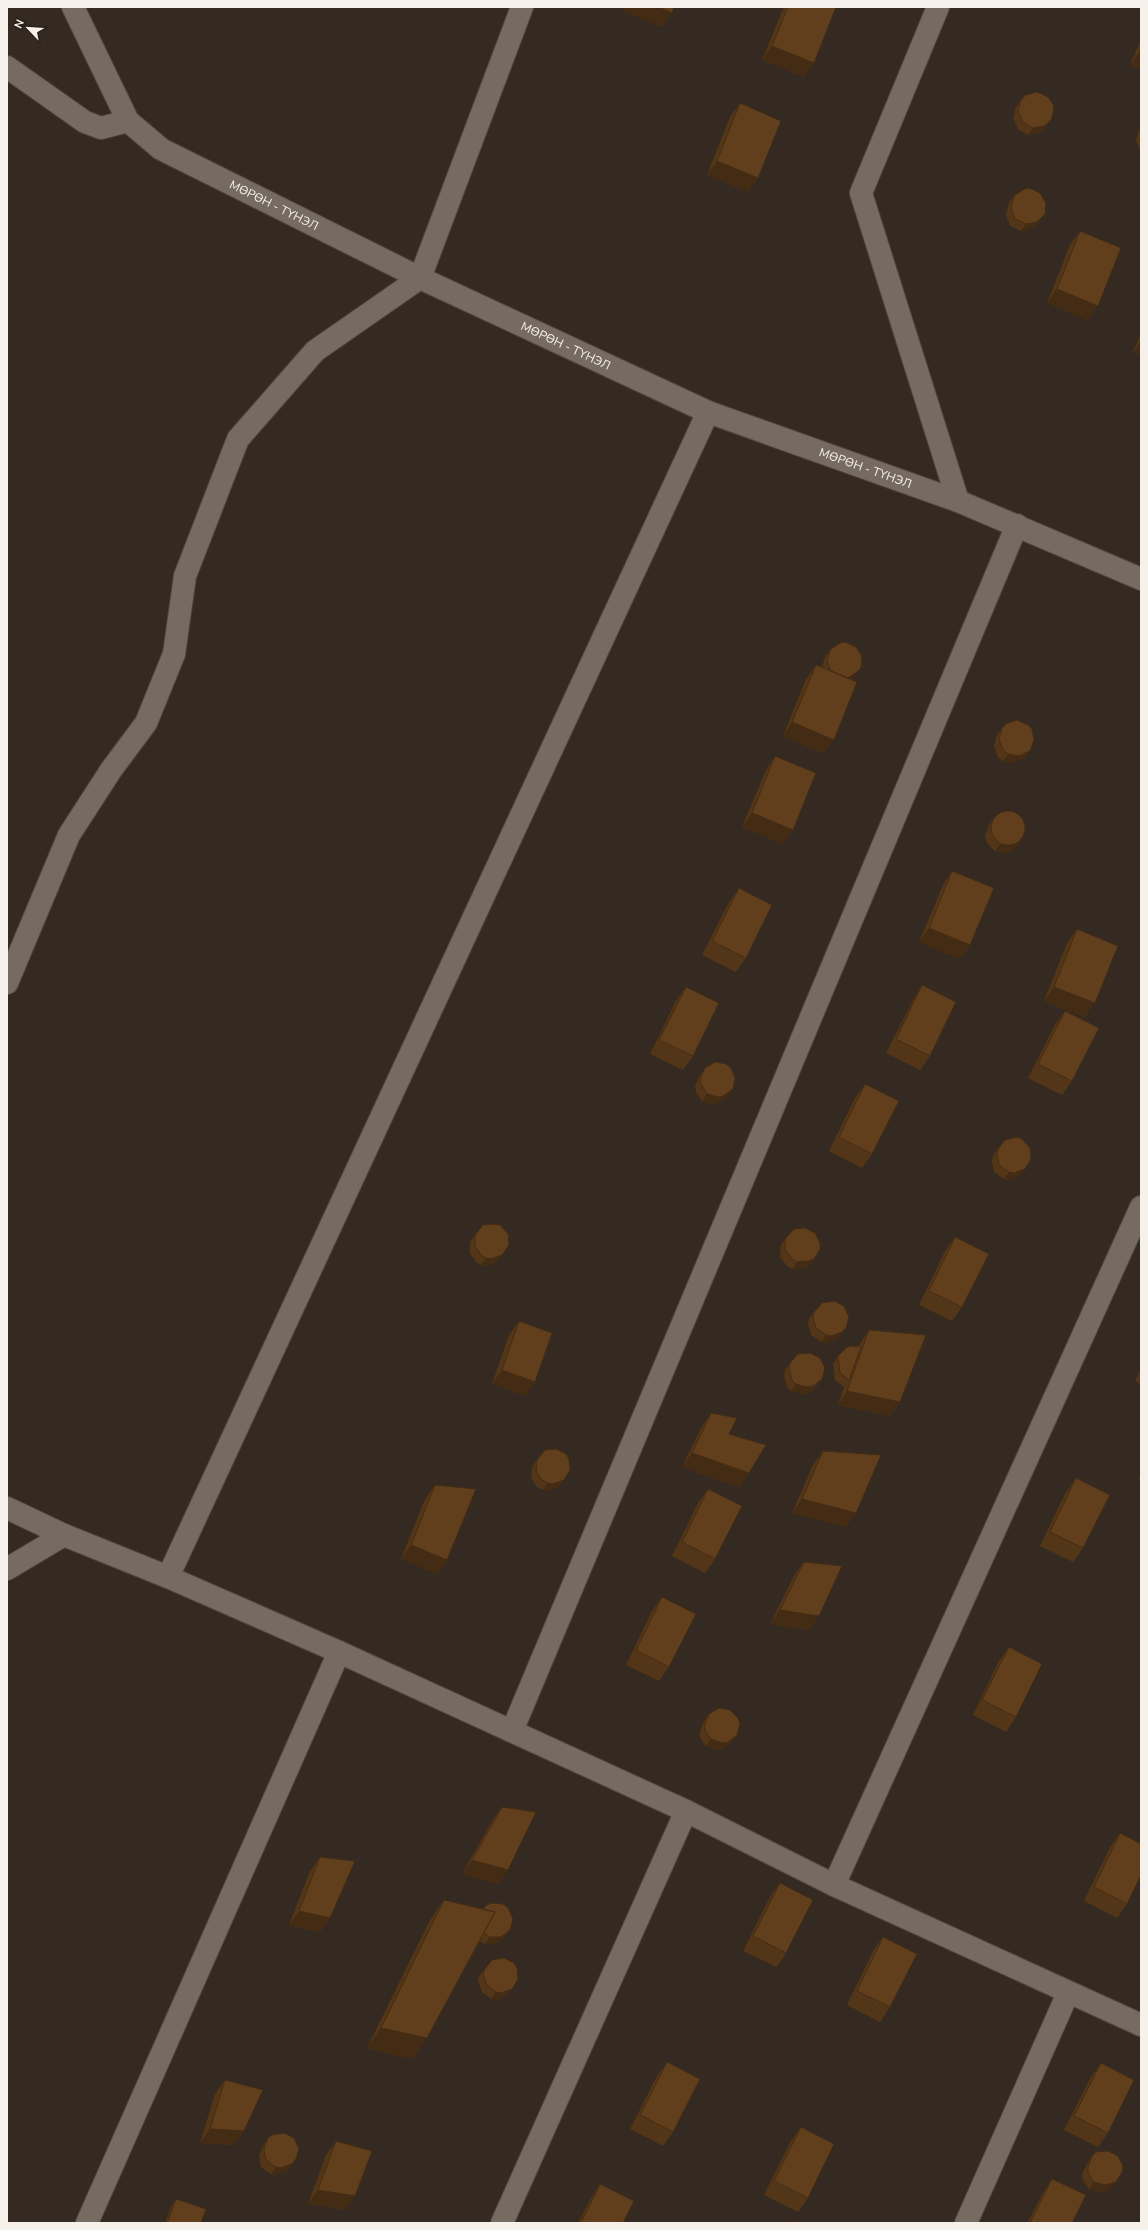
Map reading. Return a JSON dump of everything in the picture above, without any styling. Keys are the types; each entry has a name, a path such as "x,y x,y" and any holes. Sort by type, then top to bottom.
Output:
{"street":[{"name":"МӨРӨН - ТҮНЭЛ","path":"73,7 128,121 161,149 420,278 708,412 958,501 1141,579"},
{"path":"7,983 69,835 110,770 146,723 174,654 186,576 238,439 315,351 420,278 522,7"},
{"path":"938,7 861,193 958,501"},
{"path":"7,67 85,122 101,128 128,121"},
{"path":"168,1577 708,412"},
{"path":"512,1732 1017,525"},
{"path":"834,1885 1141,1207"},
{"path":"7,1508 64,1535 168,1577 339,1652 686,1811 834,1885 1068,1994 1141,2025"},
{"path":"7,1569 64,1535"},
{"path":"87,2223 339,1652"},
{"path":"502,2223 686,1811"},
{"path":"966,2223 1068,1994"}],"building":[{"path":"658,7 674,7 672,13"},
{"path":"788,7 836,7 814,63 772,46"},
{"path":"1037,92 1048,97 1054,106 1052,118 1049,122 1044,126 1033,128 1023,122 1018,111 1021,100 1026,95"},
{"path":"740,103 781,121 758,178 717,161"},
{"path":"1029,188 1040,193 1046,203 1045,214 1037,222 1026,224 1015,219 1011,208 1014,196 1024,189"},
{"path":"1080,231 1121,248 1098,306 1057,289"},
{"path":"845,642 856,647 862,656 861,668 848,678 831,671 827,661 830,650 840,643"},
{"path":"816,665 857,682 834,740 792,722"},
{"path":"1017,720 1028,725 1032,729 1034,740 1030,751 1019,756 1008,754 1003,750 999,739 1002,728 1006,724"},
{"path":"775,756 816,773 793,830 752,813"},
{"path":"1005,811 1011,811 1015,812 1022,818 1025,828 1024,835 1018,842 1011,845 1005,845 1001,844 994,838 991,831 991,825 992,821 998,814"},
{"path":"952,871 994,888 970,945 929,928"},
{"path":"739,888 772,905 746,958 712,941"},
{"path":"1077,929 1118,946 1095,1003 1054,987"},
{"path":"922,985 956,1002 930,1056 896,1039"},
{"path":"686,987 719,1003 693,1056 659,1040"},
{"path":"1065,1011 1099,1028 1072,1081 1038,1064"},
{"path":"715,1062 726,1064 731,1068 735,1078 733,1089 723,1096 718,1097 707,1094 701,1084 700,1079 705,1068"},
{"path":"865,1084 899,1101 872,1154 839,1137"},
{"path":"1017,1137 1022,1139 1030,1148 1031,1159 1025,1169 1014,1173 1009,1172 999,1165 997,1154 998,1149 1005,1140"},
{"path":"483,1225 500,1225 508,1234 509,1245 502,1255 491,1259 481,1255 475,1246 475,1235"},
{"path":"805,1228 815,1233 820,1243 820,1249 814,1259 797,1262 792,1259 785,1249 786,1238 794,1229"},
{"path":"955,1237 989,1254 962,1307 929,1291"},
{"path":"834,1301 844,1306 849,1317 846,1328 842,1332 831,1336 826,1335 816,1328 813,1317 814,1312 822,1303"},
{"path":"519,1321 552,1333 535,1382 502,1370"},
{"path":"869,1330 926,1335 900,1402 847,1391"},
{"path":"851,1346 861,1347 849,1380 840,1373 838,1356 846,1348"},
{"path":"810,1353 820,1358 825,1368 822,1379 813,1386 807,1387 796,1384 792,1380 789,1369 790,1363 798,1354"},
{"path":"711,1413 737,1418 729,1434 766,1445 749,1473 692,1453"},
{"path":"556,1449 566,1454 569,1459 570,1470 564,1480 553,1484 542,1480 536,1471 537,1460 545,1450"},
{"path":"823,1451 881,1455 856,1513 802,1499"},
{"path":"1076,1478 1110,1495 1083,1548 1050,1532"},
{"path":"435,1485 476,1489 447,1560 411,1545"},
{"path":"708,1489 742,1506 715,1559 682,1542"},
{"path":"804,1562 842,1566 819,1616 780,1610"},
{"path":"662,1597 696,1614 669,1667 636,1650"},
{"path":"1009,1647 1042,1664 1016,1717 982,1700"},
{"path":"719,1708 730,1710 738,1718 740,1723 737,1735 728,1742 722,1743 711,1739 705,1730 705,1724 709,1714"},
{"path":"502,1807 536,1812 508,1870 472,1860"},
{"path":"1120,1833 1141,1844 1141,1875 1127,1904 1094,1887"},
{"path":"320,1857 355,1861 330,1918 299,1911"},
{"path":"780,1883 813,1900 786,1953 753,1936"},
{"path":"444,1900 495,1912 427,2038 381,2028"},
{"path":"492,1903 503,1904 508,1908 513,1919 510,1930 501,1937 490,1937 484,1933 495,1912 483,1909"},
{"path":"883,1937 917,1954 890,2007 857,1991"},
{"path":"504,1958 514,1963 517,1968 518,1979 512,1989 501,1993 496,1992 487,1985 483,1974 492,1960"},
{"path":"667,2062 700,2079 673,2132 640,2115"},
{"path":"1101,2063 1134,2080 1108,2133 1074,2116"},
{"path":"225,2080 263,2090 244,2131 210,2129"},
{"path":"801,2127 834,2144 808,2198 774,2181"},
{"path":"284,2133 294,2138 299,2149 296,2159 292,2164 281,2168 276,2167 266,2160 264,2149 268,2138 272,2135"},
{"path":"336,2141 372,2151 355,2196 318,2190"},
{"path":"1108,2151 1118,2156 1123,2166 1122,2172 1116,2182 1105,2185 1094,2182 1088,2173 1088,2167 1092,2156 1096,2152"},
{"path":"1052,2179 1086,2195 1072,2223 1030,2223"},
{"path":"600,2184 634,2201 623,2223 581,2223"},
{"path":"176,2199 206,2209 201,2223 167,2223"},
{"path":"798,2221 803,2223 788,2223"}]}
